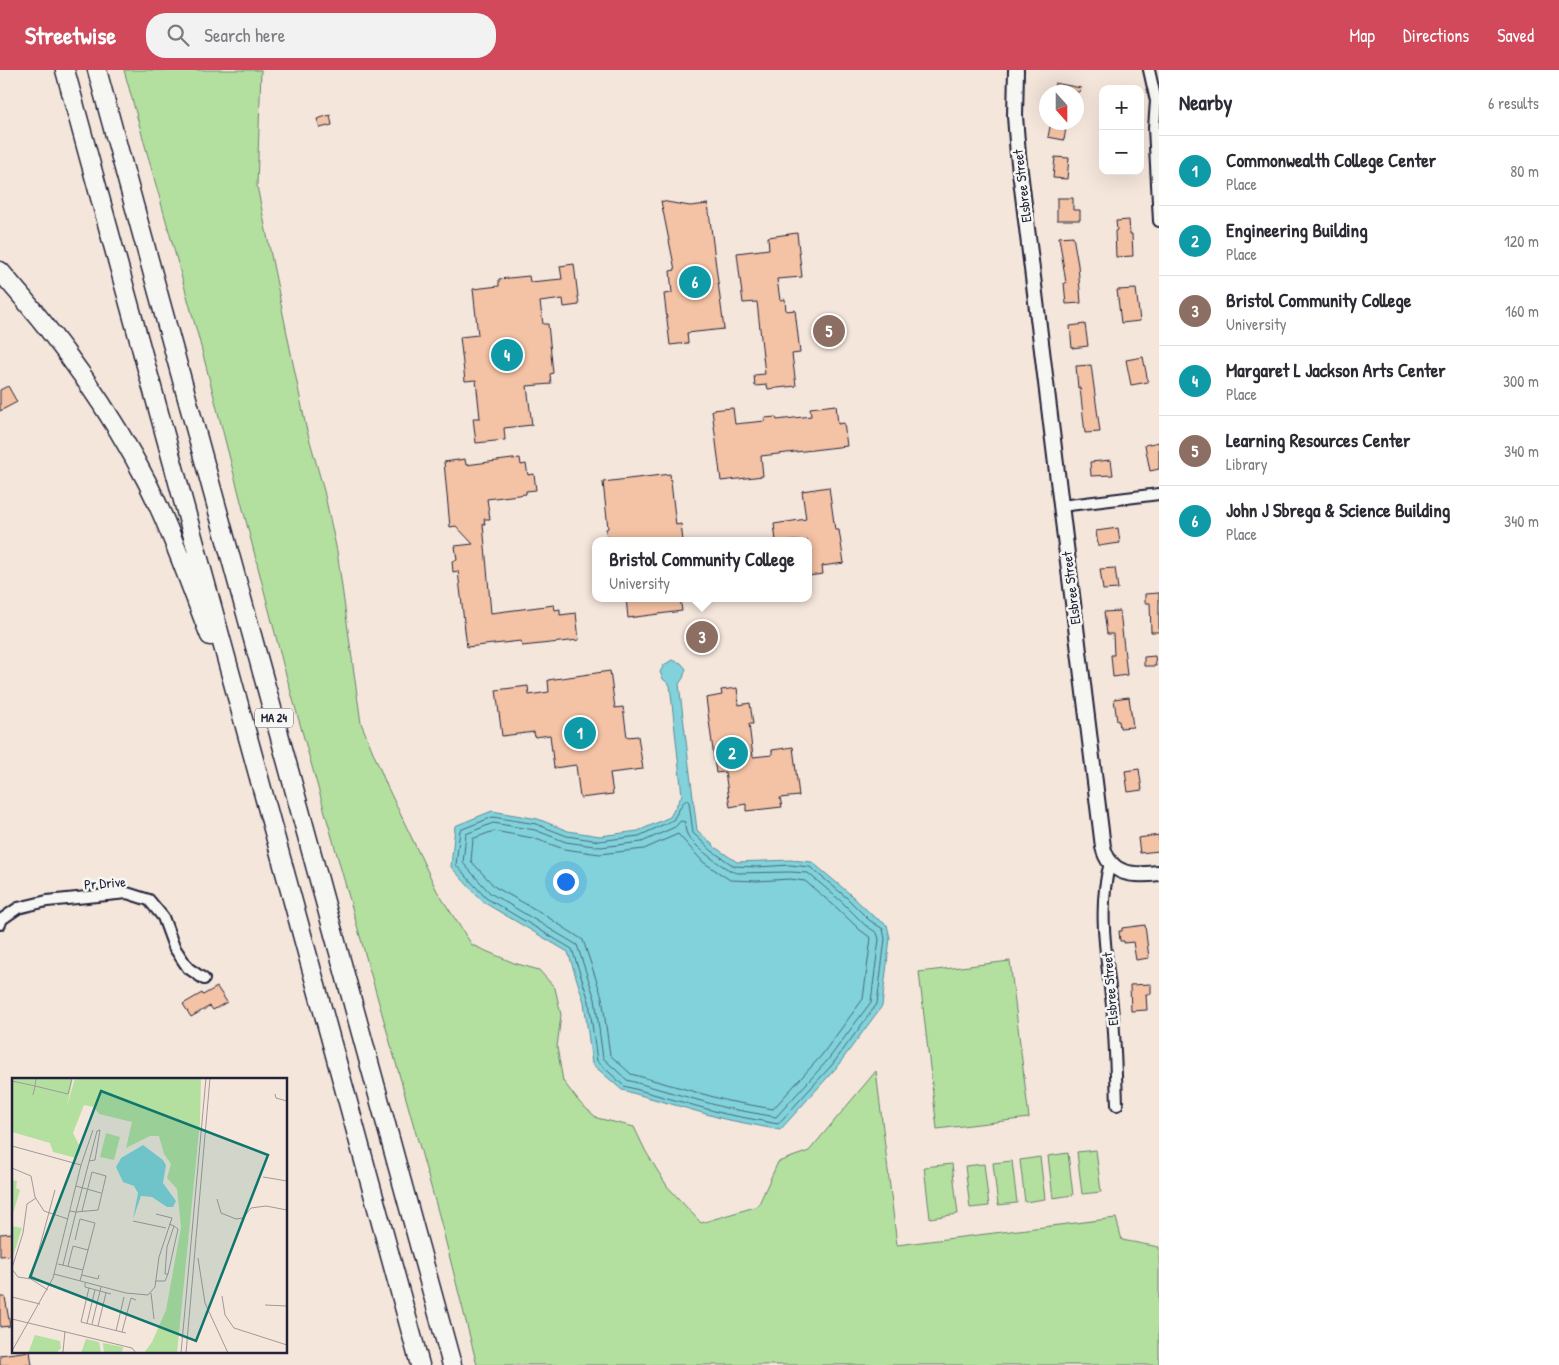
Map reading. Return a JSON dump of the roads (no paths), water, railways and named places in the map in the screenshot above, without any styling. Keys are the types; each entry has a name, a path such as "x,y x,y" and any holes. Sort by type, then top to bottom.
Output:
{"highway":[{"name":"MA 24","path":"65,70 420,1365"},
{"name":"MA 24","path":"97,70 452,1365"},
{"path":"0,271 38,316 76,368 112,422 147,482 198,605 254,757"}],"street":[{"name":"Elsbree Street","path":"1016,70 1015,109 1017,144 1102,839 1104,852 1110,863 1104,888 1103,918 1113,1013 1117,1105"},
{"path":"1149,70 1156,101 1154,128 1159,221"},
{"path":"1061,506 1159,494"},
{"path":"1110,863 1119,870 1131,874 1159,874"},
{"name":"Pr Drive","path":"0,924 2,919 18,908 47,902 127,893 149,900 163,917 174,947 188,968 204,979"}],"water":[{"path":"672,660 681,663 686,669 679,684 697,830 716,848 737,862 791,860 812,862 873,916 887,925 890,938 882,1006 836,1068 780,1130 724,1119 622,1090 592,1064 584,1002 568,952 483,902 451,867 455,826 492,811 538,819 568,831 600,836 638,831 670,817 682,795 670,685 663,679 660,672 664,665"}],"place":[{"name":"John J Sbrega & Science Building","path":"695,282"},
{"name":"Learning Resources Center","path":"829,331"},
{"name":"Margaret L Jackson Arts Center","path":"507,355"},
{"name":"Bristol Community College","path":"702,637"},
{"name":"Commonwealth College Center","path":"580,733"},
{"name":"Engineering Building","path":"732,753"}]}
